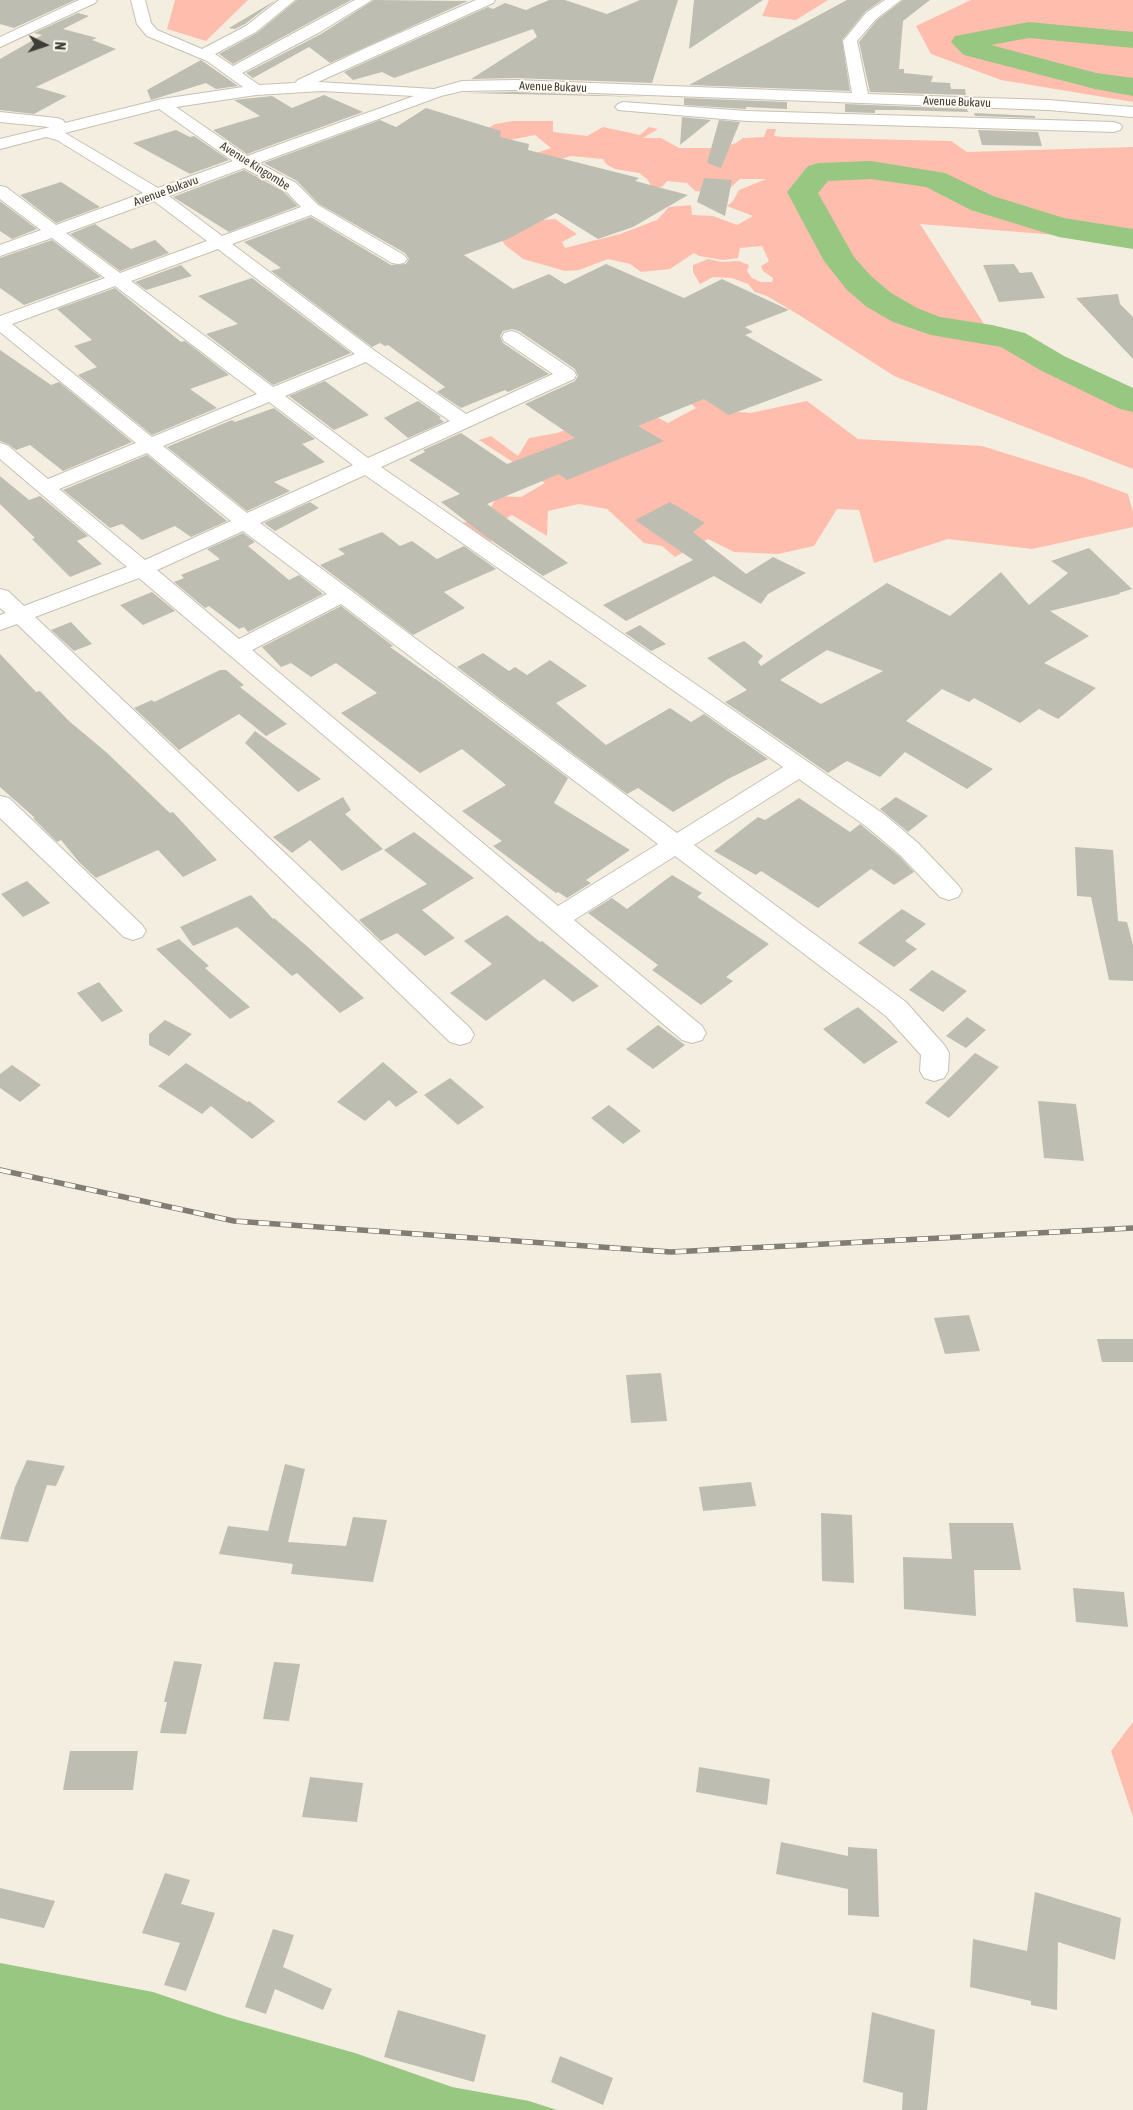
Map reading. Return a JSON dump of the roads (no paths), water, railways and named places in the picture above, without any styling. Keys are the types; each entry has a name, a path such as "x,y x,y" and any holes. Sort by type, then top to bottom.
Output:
{"street":[{"path":"0,43 90,0"},
{"path":"138,0 144,24 152,33 203,54 256,90"},
{"path":"203,54 251,29 260,20 288,0"},
{"path":"231,73 315,29 365,0"},
{"path":"295,87 375,49 488,0"},
{"path":"861,98 850,42 871,16 894,0"},
{"name":"Avenue Bukavu","path":"0,251 436,93 462,86 498,85 1048,105 1133,112"},
{"path":"0,144 162,104 256,90 295,87 369,87 550,102"},
{"name":"Avenue Kingombe","path":"162,104 245,162 290,186 312,209 398,259"},
{"path":"608,106 747,116 1042,127 1133,128"},
{"path":"0,116 76,124"},
{"path":"43,132 63,137 156,194 368,355 463,421"},
{"path":"0,137 20,138"},
{"path":"0,191 52,232 366,466 876,821 909,849 950,891"},
{"path":"0,322 312,209"},
{"path":"0,322 245,522 896,1009 935,1053 934,1071"},
{"path":"10,618 142,569 567,375 511,337"},
{"path":"46,487 368,355"},
{"path":"0,449 692,1033"},
{"path":"236,649 342,595"},
{"path":"0,596 10,618 460,1035"},
{"path":"556,919 799,768"},
{"path":"0,804 133,931"}],"waterway":[{"path":"1133,40 1029,30 965,42 974,49 1095,81 1133,87"},
{"path":"1133,239 1059,227 982,203 934,179 871,170 819,172 802,192 840,261 859,283 879,300 905,315 931,325 1013,340 1052,363 1133,401"}],"railway":[{"path":"0,1170 234,1221 671,1252 1133,1228"}]}
